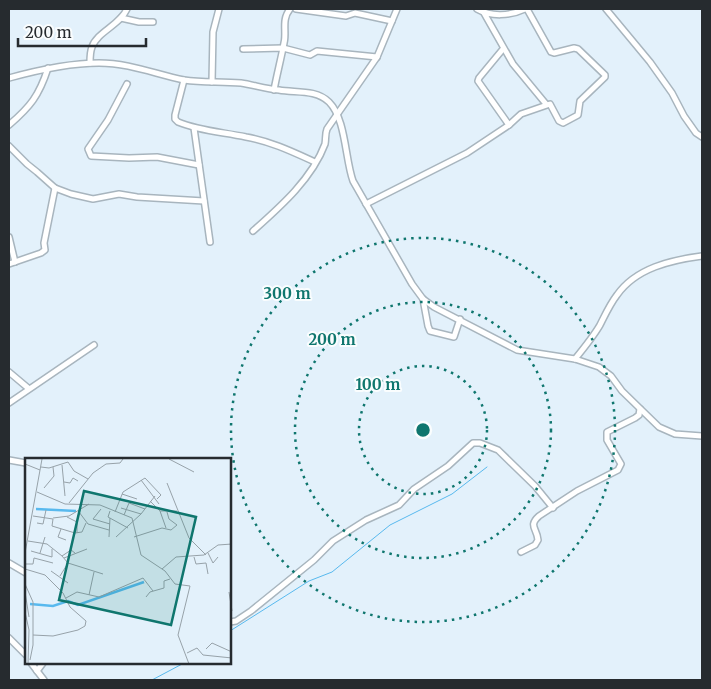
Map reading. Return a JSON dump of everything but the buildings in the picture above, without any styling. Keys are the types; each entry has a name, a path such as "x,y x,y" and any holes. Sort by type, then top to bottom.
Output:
{"street":[{"path":"90,63 92,46 95,40 121,18 127,9"},
{"path":"212,82 213,32 219,9"},
{"path":"274,90 285,41 283,28 288,9"},
{"path":"296,9 346,16 355,13 392,21"},
{"path":"253,232 282,205 306,178 326,141 327,129 377,58 397,9"},
{"path":"477,9 484,13 504,15 526,9 551,52 578,49 605,75 580,101 578,115 563,123 556,118 550,104 546,104 512,64 484,13"},
{"path":"606,9 650,62 672,93 688,122 696,133 702,137"},
{"path":"121,18 129,21 153,22"},
{"path":"243,49 283,48 310,56 317,52 377,58"},
{"path":"503,49 478,78 478,81 510,125"},
{"path":"9,78 48,68 90,63 112,63 136,66 184,80 240,83 274,90 310,92 318,95 328,101 337,114 353,181 412,284 423,298 434,307 517,350 591,363 611,376 622,391 660,427 675,434 702,436"},
{"path":"9,126 25,111 41,88 48,68"},
{"path":"184,80 175,119 194,128 248,137 283,148 315,162"},
{"path":"127,84 108,120 88,149 91,156 157,157 199,165"},
{"path":"366,204 467,153 510,125 522,114 546,104"},
{"path":"194,128 210,242"},
{"path":"9,146 56,188 71,194 93,199 119,194 137,197 204,201"},
{"path":"9,264 45,250 44,243 56,188"},
{"path":"9,237 15,262"},
{"path":"575,359 599,327 617,294 633,280 643,272 664,263 702,256"},
{"path":"423,298 430,331 454,337 460,319"},
{"path":"9,403 94,344"},
{"path":"9,372 28,388"},
{"path":"521,552 535,545 538,540 533,526 534,521 577,491 618,470 621,464 607,440 607,432 635,418 640,409"},
{"path":"231,622 236,621 251,611 314,560 332,541 366,520 399,505 414,489 448,466 474,443 480,443 498,450 535,486 553,508"},
{"path":"9,460 25,463"},
{"path":"9,563 25,572"},
{"path":"9,638 25,654"},
{"path":"32,664 44,680"},
{"path":"37,672 42,664"}],"waterway":[{"path":"231,630 309,581 332,572 390,525 452,494 487,467"},
{"path":"152,680 182,664"}]}
